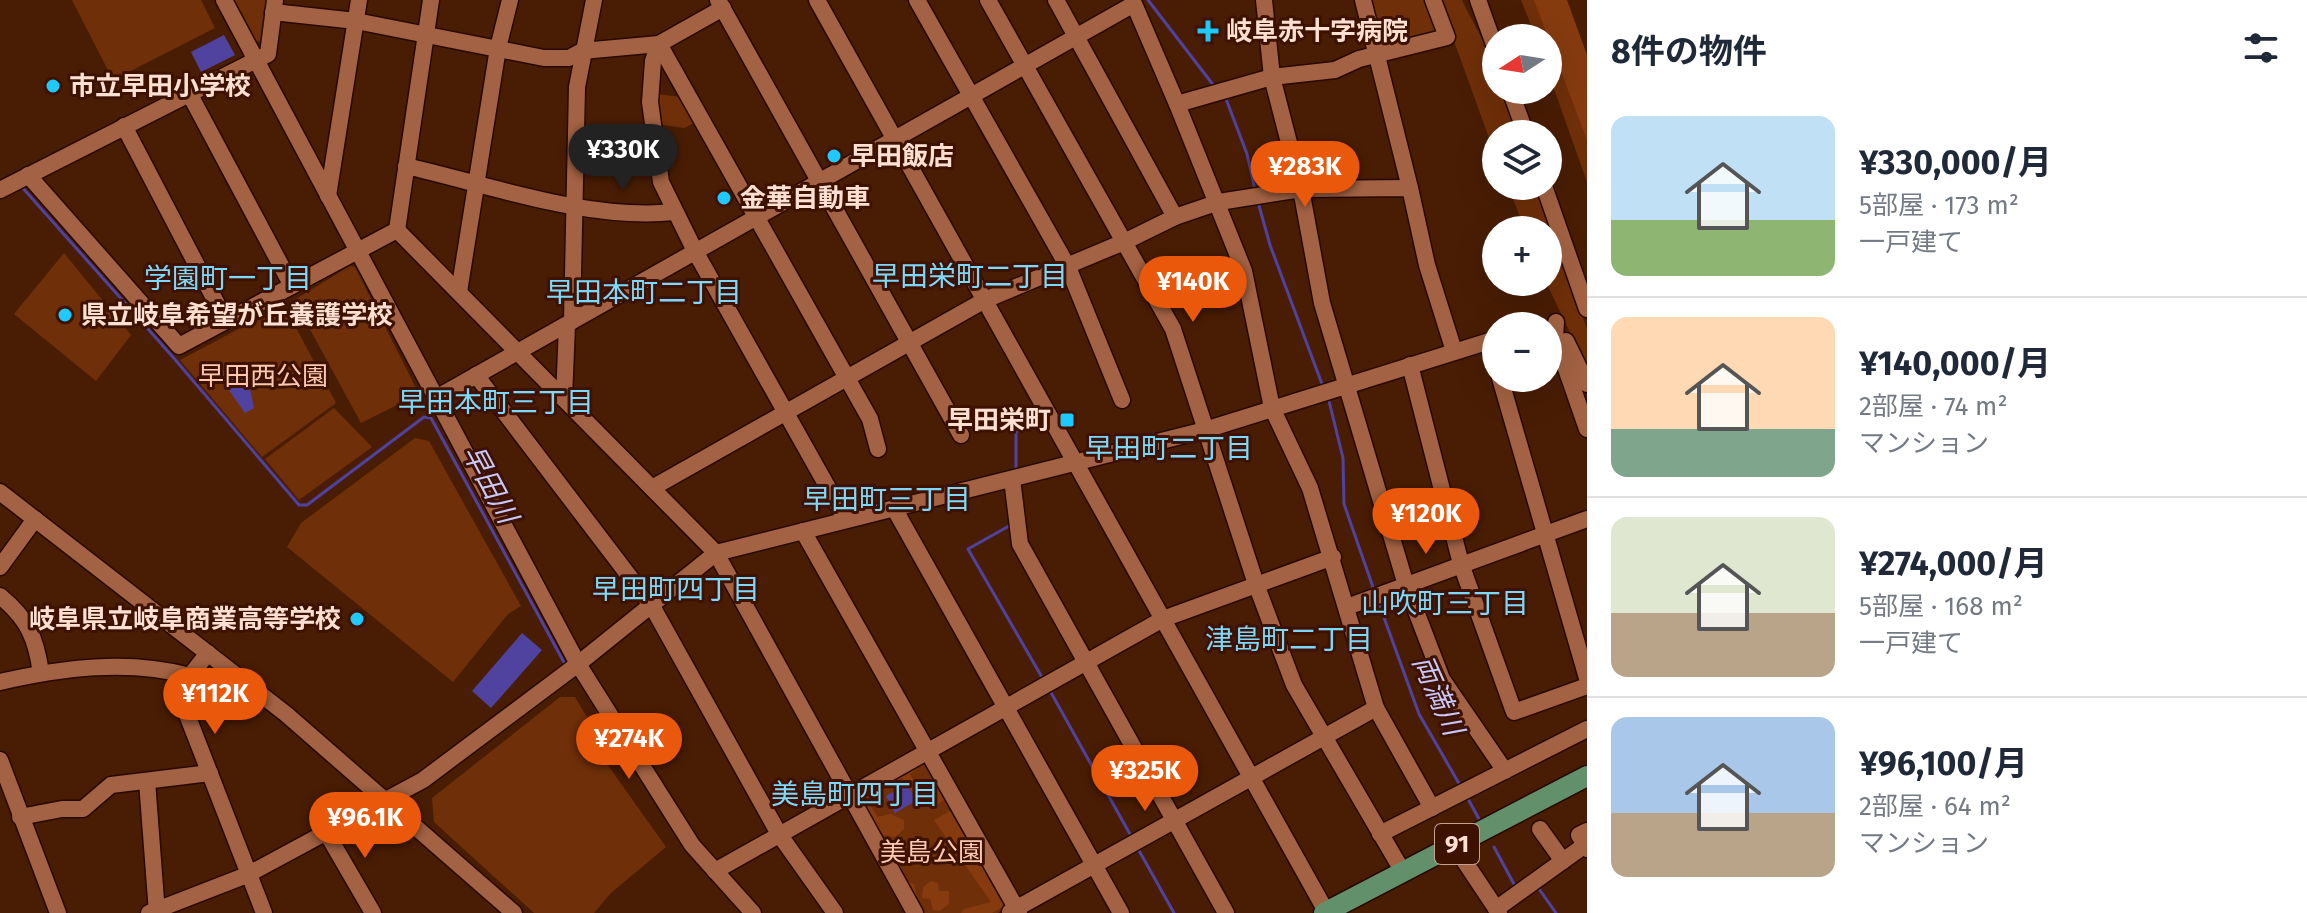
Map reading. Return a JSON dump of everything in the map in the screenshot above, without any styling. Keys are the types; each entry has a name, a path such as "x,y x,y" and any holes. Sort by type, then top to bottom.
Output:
{"main road":[{"name":"91","path":"1331,913 1587,776"},
{"name":"91","path":"1331,913 1459,853 1587,787"}],"street":[{"path":"224,0 436,398 573,667 692,845 753,913"},
{"path":"328,196 359,0"},
{"path":"397,230 431,0"},
{"path":"459,292 498,48 510,0"},
{"path":"564,399 570,323 577,87 594,0"},
{"path":"817,0 1331,913"},
{"path":"917,0 1068,267 1122,400"},
{"path":"988,0 1173,329 1256,584 1294,685 1403,872"},
{"path":"1056,0 1175,217"},
{"path":"1264,0 1272,77 1301,189 1322,303 1344,386 1406,585 1442,679 1505,771"},
{"path":"1363,0 1427,265 1454,351"},
{"path":"1177,104 1272,77 1324,72 1377,54 1447,37 1433,0"},
{"path":"1468,0 1487,24"},
{"path":"1478,0 1487,24"},
{"path":"436,398 972,97 1134,2 1219,202 1244,271 1272,408 1310,488 1376,708 1432,808"},
{"path":"2,184 28,175 268,54 274,6 544,58 569,58 582,51 659,44 720,4 961,435"},
{"path":"659,44 650,83 651,126 661,182 695,251 845,518"},
{"path":"659,44 870,419 878,449"},
{"path":"189,93 292,286"},
{"path":"124,126 226,321"},
{"path":"406,166 572,205 635,214 674,212"},
{"path":"28,175 179,346 397,230"},
{"path":"652,488 985,300 1068,267 1175,217 1219,202 1301,189 1410,188"},
{"path":"1549,200 1587,309"},
{"path":"397,230 716,553 915,913"},
{"path":"147,781 154,912 247,875 423,780 652,606 716,553 845,518 1205,430 1482,343"},
{"path":"1562,346 1587,384"},
{"path":"1562,357 1587,429"},
{"path":"1410,365 1461,564 1514,712 1587,686"},
{"path":"476,375 652,606 779,834 835,913"},
{"path":"1504,392 1587,678"},
{"path":"1012,479 1020,544 1226,913"},
{"path":"0,492 208,653 385,798 500,907 514,913"},
{"path":"894,508 1121,913"},
{"path":"0,567 35,519"},
{"path":"1347,607 1587,519"},
{"path":"803,531 1015,911 1251,775 1376,708"},
{"path":"715,871 1163,619 1333,557"},
{"path":"0,596 22,614 36,640 41,673"},
{"path":"208,653 190,676 186,712 264,913"},
{"path":"0,682 41,673 113,667 164,669 190,676"},
{"path":"1380,834 1587,729"},
{"path":"0,760 58,913"},
{"path":"20,817 62,809 83,809 111,785 210,773"},
{"path":"1540,829 1563,861"},
{"path":"326,832 373,913"},
{"path":"1459,853 1498,911 1586,842"}],"green space":[{"path":"72,0 201,0 215,28 113,80"},
{"path":"233,0 266,0 261,41 254,41"},
{"path":"1367,0 1428,0 1438,33 1382,47"},
{"path":"1439,0 1462,0 1482,40 1482,104 1508,104 1513,120 1483,120"},
{"path":"1521,0 1545,0 1554,24 1530,24"},
{"path":"1562,48 1587,118 1587,182 1559,104 1562,104"},
{"path":"655,94 682,97 696,122 684,128 656,124"},
{"path":"1513,200 1542,200 1547,216 1520,216"},
{"path":"64,253 131,335 96,381 14,314"},
{"path":"1562,258 1587,329 1587,368 1562,312 1553,296 1562,296"},
{"path":"350,266 355,267 419,394 361,423 294,300"},
{"name":"早田西公園","path":"284,305 336,403 262,457 180,360"},
{"path":"334,408 372,447 299,500 265,459"},
{"path":"415,438 429,441 521,606 508,614 453,682 287,547 301,523"},
{"path":"560,697 575,697 591,724 590,740 666,847 611,893 594,913 534,913 434,822 432,798"},
{"name":"美島公園","path":"923,759 1008,903 998,913 920,913 858,796"}],"shaded area":[{"path":"1534,0 1567,0 1587,55 1587,140 1562,74 1562,24 1543,24"},
{"path":"224,35 235,55 201,72 191,52"},
{"path":"248,365 256,381 250,389 254,408 245,413 216,372"},
{"path":"522,633 542,650 491,708 472,691"},
{"path":"923,759 926,762 910,774 921,795 938,786 944,800 935,806 932,801 917,808 902,778 866,799 878,817 890,814 904,820 904,829 895,837 881,835 885,844 899,848 901,871 908,882 914,884 919,907 857,797"},
{"path":"907,784 916,801 895,813 886,796"},
{"path":"950,811 1004,906 992,913 961,913 964,909 991,902 934,820"},
{"path":"931,881 938,883 939,891 949,891 949,904 940,911 933,910 930,899 922,898 923,887"}],"waterway":[{"name":"両満川","path":"1148,0 1214,86"},
{"name":"両満川","path":"1226,99 1247,154 1255,190"},
{"name":"早田川","path":"21,186 299,505 307,505 424,417 431,418 566,666"},
{"name":"両満川","path":"1258,202 1270,245 1322,384"},
{"name":"両満川","path":"1328,397 1343,458 1344,504 1374,590"},
{"path":"1016,472 1016,432 1036,422"},
{"path":"1009,526 968,549 1043,679"},
{"name":"両満川","path":"1378,601 1419,714 1461,787"},
{"path":"1049,689 1131,836"},
{"name":"両満川","path":"1467,797 1479,819"},
{"path":"1137,847 1174,913"},
{"name":"両満川","path":"1494,847 1515,886"},
{"name":"両満川","path":"1537,886 1556,913"}],"place":[{"name":"岐阜赤十字病院","path":"1208,31"},
{"name":"市立早田小学校","path":"53,86"},
{"name":"早田飯店","path":"834,156"},
{"name":"金華自動車","path":"724,198"},
{"name":"県立岐阜希望が丘養護学校","path":"65,315"},
{"name":"早田栄町","path":"1067,420"},
{"name":"岐阜県立岐阜商業高等学校","path":"357,619"}],"district":[{"name":"早田栄町二丁目","path":"970,276"},
{"name":"学園町一丁目","path":"228,278"},
{"name":"早田本町二丁目","path":"644,292"},
{"name":"早田本町三丁目","path":"496,402"},
{"name":"早田町二丁目","path":"1169,448"},
{"name":"早田町三丁目","path":"887,499"},
{"name":"早田町四丁目","path":"676,589"},
{"name":"山吹町三丁目","path":"1445,603"},
{"name":"津島町二丁目","path":"1289,639"},
{"name":"美島町四丁目","path":"855,794"}]}
